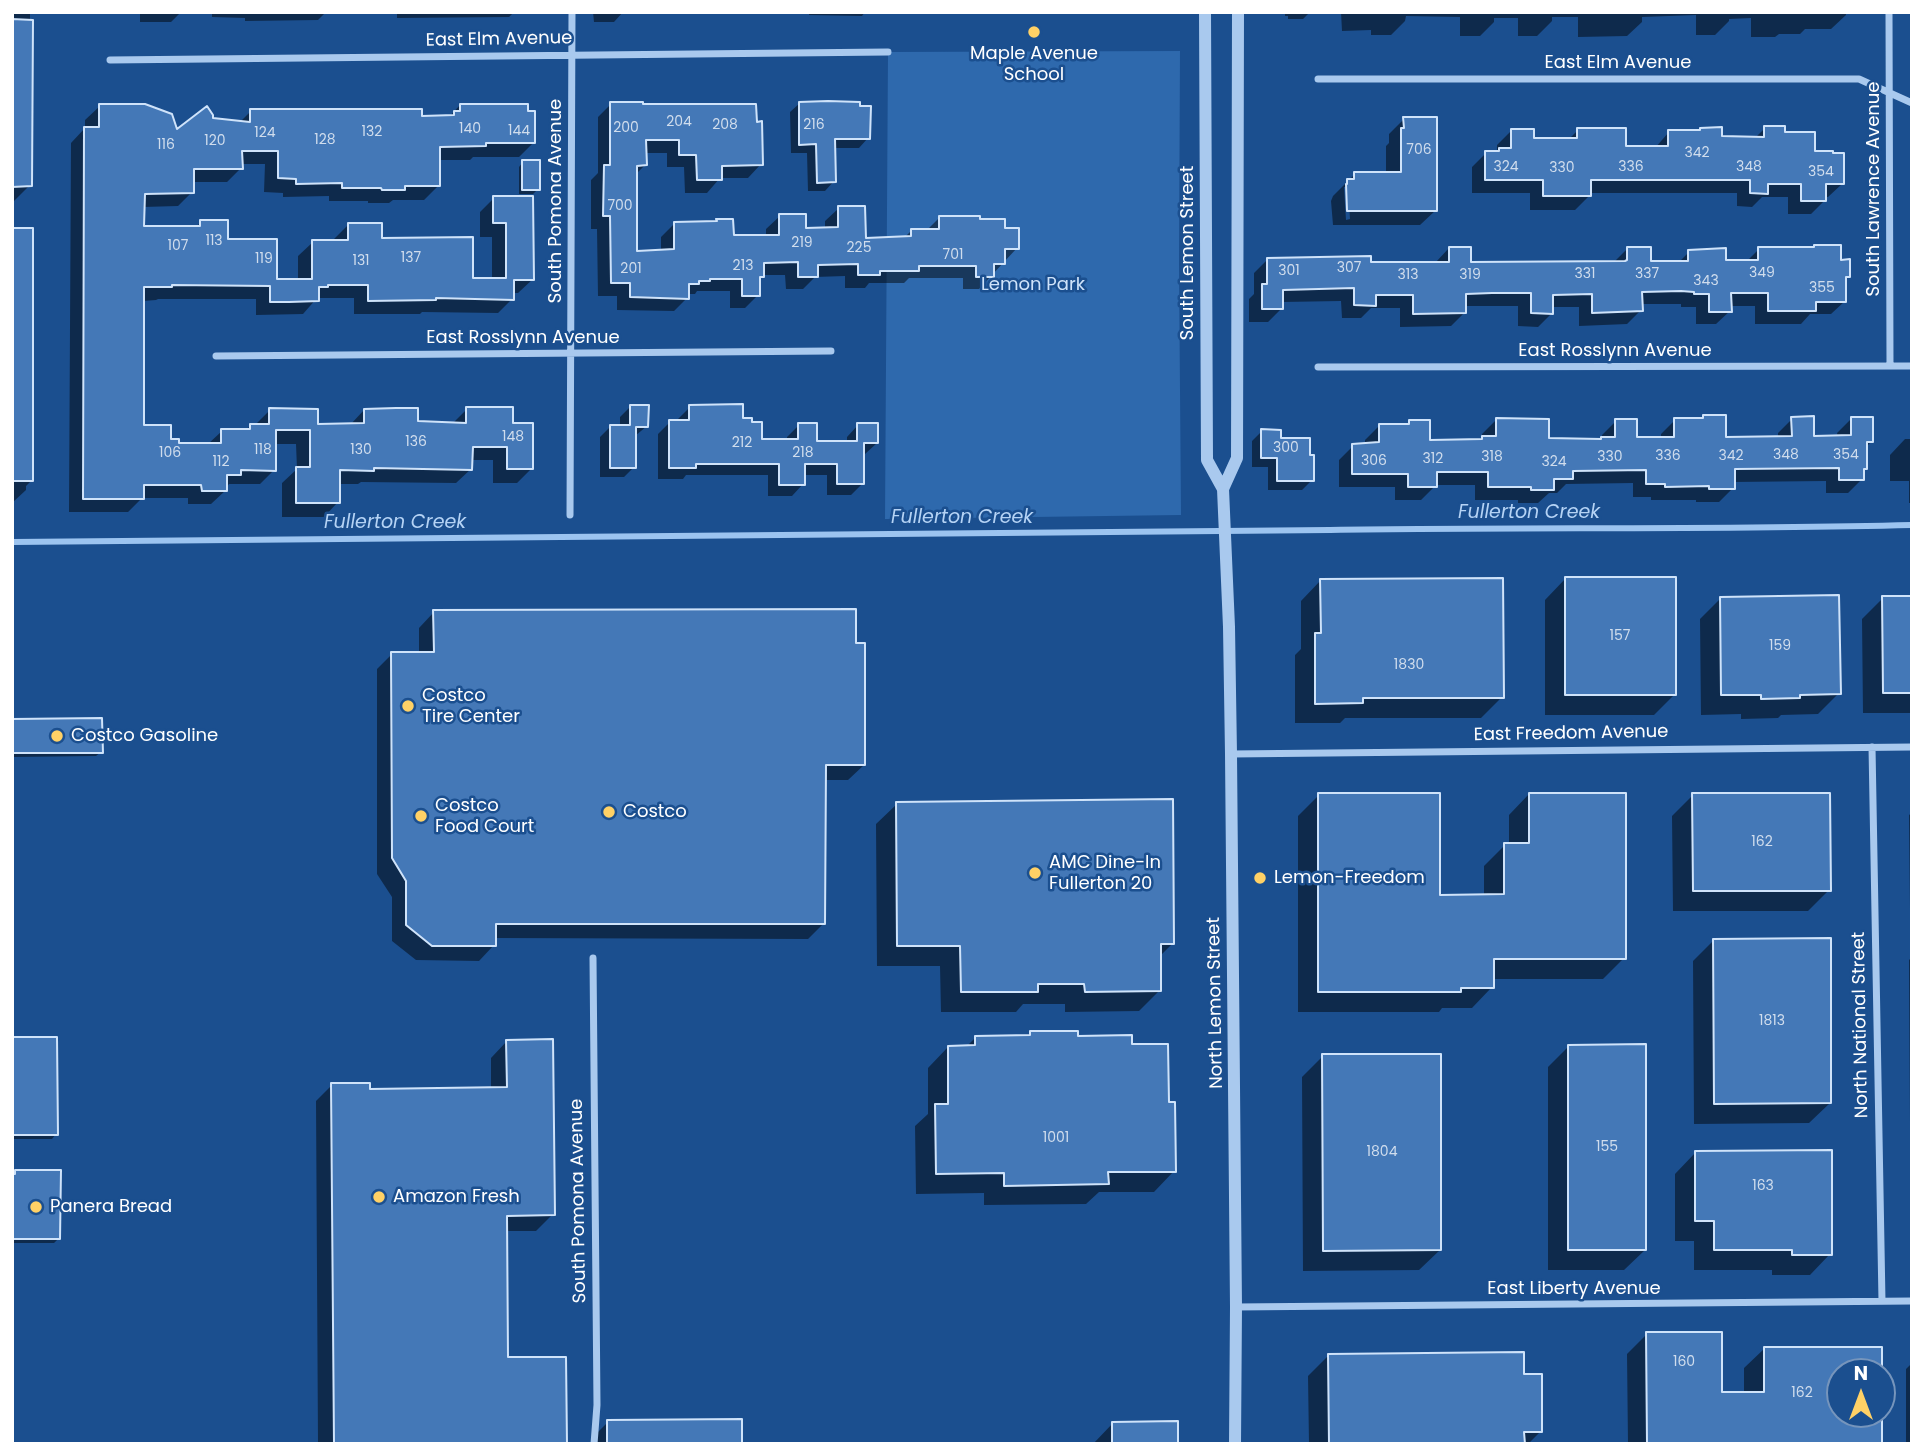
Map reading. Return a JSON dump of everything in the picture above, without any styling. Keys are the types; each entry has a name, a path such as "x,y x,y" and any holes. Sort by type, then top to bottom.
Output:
{"street":[{"name":"South Pomona Avenue","path":"570,515 572,12"},
{"name":"South Lemon Street","path":"1205,12 1207,460 1223,489 1227,562"},
{"name":"South Lemon Street","path":"1223,489 1237,458 1238,12"},
{"name":"South Lawrence Avenue","path":"1889,12 1890,366"},
{"name":"East Elm Avenue","path":"110,60 888,52"},
{"name":"East Elm Avenue","path":"1318,79 1859,79 1912,103"},
{"name":"East Rosslynn Avenue","path":"216,356 831,351"},
{"name":"East Rosslynn Avenue","path":"1318,368 1912,366"},
{"name":"North Lemon Street","path":"1227,562 1231,754 1235,1444"},
{"name":"North National Street","path":"1872,747 1882,1301"},
{"name":"East Freedom Avenue","path":"1231,754 1912,747"},
{"name":"South Pomona Avenue","path":"593,958 597,1393 594,1444"},
{"name":"East Liberty Avenue","path":"1236,1307 1912,1301"}],"green space":[{"name":"Lemon Park","path":"1180,51 1181,515 885,519 888,52"}],"building":[{"path":"12,19 33,20 32,186 12,187"},
{"path":"610,102 756,104 757,122 762,121 763,165 722,166 722,180 697,180 696,155 679,155 679,140 646,140 647,165 637,166 637,251 674,249 674,222 733,219 734,235 779,235 779,214 806,214 806,228 838,227 838,206 865,206 866,238 911,236 911,229 939,229 939,216 1005,219 1005,228 1019,228 1019,249 1005,249 1005,264 994,264 994,277 976,277 976,266 919,266 919,271 880,271 880,275 858,275 858,264 818,265 818,277 798,277 798,262 764,263 764,277 760,277 760,296 742,296 742,279 710,279 699,281 699,284 689,284 689,299 630,297 630,283 611,283 610,216 603,216 604,165 610,165"},
{"path":"799,102 860,102 860,106 871,106 870,139 835,139 836,182 817,183 816,144 799,145"},
{"path":"99,104 145,104 172,114 177,129 207,106 213,118 250,122 250,109 422,109 422,116 454,115 454,111 460,111 460,104 528,104 528,111 535,111 535,143 440,147 440,186 405,186 405,190 382,190 342,188 342,183 296,184 296,179 278,178 278,151 242,151 243,169 194,169 194,193 145,194 144,226 200,226 200,220 228,220 228,239 277,239 277,279 312,279 312,240 348,240 348,223 382,223 382,238 473,237 473,278 506,278 506,223 493,223 493,196 533,196 534,280 514,280 514,300 436,298 368,301 368,285 328,285 319,287 319,301 270,302 270,286 144,287 144,425 171,425 171,439 179,439 179,443 221,443 221,429 250,429 250,424 269,424 269,408 318,409 318,424 364,423 364,409 396,408 418,408 418,421 466,423 466,407 513,407 513,423 533,423 533,469 507,469 507,447 473,447 472,470 340,470 340,503 296,503 296,467 310,467 310,430 276,430 276,471 241,470 241,475 227,475 227,491 202,491 201,485 144,485 144,499 83,499 84,127 99,127"},
{"path":"1403,117 1437,117 1437,211 1347,211 1346,184 1347,179 1354,179 1354,172 1401,172"},
{"path":"1764,126 1785,126 1785,132 1815,132 1815,151 1844,153 1844,184 1826,184 1826,201 1801,201 1801,184 1768,184 1768,194 1750,193 1750,180 1591,180 1591,196 1543,196 1543,180 1485,180 1485,151 1511,148 1511,129 1534,129 1534,138 1577,138 1577,128 1626,128 1626,146 1668,146 1668,130 1722,127 1722,136 1764,137"},
{"path":"522,160 540,160 540,190 522,190"},
{"path":"12,228 33,228 33,481 12,481"},
{"path":"1841,245 1841,260 1850,259 1850,277 1846,277 1846,302 1816,302 1816,311 1768,311 1768,293 1731,293 1732,312 1709,312 1709,294 1681,291 1642,292 1643,311 1592,313 1592,294 1553,295 1553,314 1531,313 1531,293 1492,293 1466,294 1466,313 1413,314 1413,295 1376,295 1376,306 1354,305 1354,288 1283,290 1283,309 1262,309 1262,284 1267,284 1267,258 1371,256 1371,262 1449,262 1449,247 1471,247 1471,262 1625,261 1627,247 1651,247 1651,261 1688,261 1688,250 1726,248 1726,260 1758,260 1758,247"},
{"path":"743,404 743,418 762,422 762,439 798,439 798,423 817,423 817,441 857,441 857,423 878,423 878,443 864,443 864,484 837,484 837,464 805,464 805,485 779,485 779,464 696,464 696,468 669,468 669,420 689,420 689,405"},
{"path":"630,405 649,405 648,427 636,427 636,468 610,468 610,425 630,425"},
{"path":"1703,415 1726,415 1726,437 1792,436 1791,417 1814,416 1814,436 1851,435 1851,417 1873,417 1873,442 1867,442 1867,469 1864,469 1864,480 1839,480 1839,468 1735,469 1735,489 1709,489 1709,486 1665,487 1665,484 1646,484 1646,470 1573,471 1573,479 1554,479 1554,490 1531,490 1531,487 1488,487 1488,472 1437,472 1437,487 1408,487 1408,474 1352,474 1352,444 1379,442 1379,424 1409,424 1409,420 1430,420 1430,440 1482,439 1482,436 1496,436 1496,418 1549,419 1549,438 1601,439 1615,437 1615,419 1637,419 1637,437 1674,437 1674,418 1703,418"},
{"path":"1261,429 1281,430 1281,438 1310,438 1310,455 1314,455 1314,481 1277,481 1277,458 1261,458"},
{"path":"1565,577 1676,577 1676,695 1565,695"},
{"path":"1503,578 1504,698 1363,698 1363,703 1315,704 1315,633 1321,633 1320,579"},
{"path":"1839,595 1841,694 1761,699 1761,695 1721,695 1720,597"},
{"path":"1882,596 1912,596 1912,693 1883,693"},
{"name":"Costco","path":"856,609 856,643 865,643 865,765 826,765 825,924 496,924 496,946 432,946 406,925 406,881 392,858 391,652 434,652 433,610"},
{"name":"Costco Gasoline","path":"102,718 103,753 12,753 12,719"},
{"path":"1318,793 1440,793 1440,895 1504,894 1504,843 1529,843 1529,793 1626,793 1626,959 1494,959 1494,988 1461,988 1461,992 1318,992"},
{"path":"1692,793 1830,793 1831,891 1693,891"},
{"name":"AMC Dine-In Fullerton 20","path":"1173,799 1174,944 1161,944 1161,991 1085,992 1084,984 1038,984 1038,992 961,992 960,946 897,946 896,802"},
{"path":"1831,938 1831,1103 1714,1104 1713,939"},
{"path":"1030,1031 1078,1031 1078,1036 1132,1035 1132,1044 1168,1044 1169,1102 1175,1102 1176,1172 1108,1172 1109,1184 1004,1186 1004,1173 936,1174 935,1104 948,1104 948,1046 975,1045 975,1036 1030,1035"},
{"path":"12,1037 57,1037 58,1135 12,1135"},
{"path":"553,1039 555,1215 507,1216 508,1357 566,1357 567,1444 334,1444 331,1083 370,1083 370,1089 507,1087 506,1040"},
{"path":"1646,1044 1646,1250 1568,1250 1568,1045"},
{"path":"1322,1054 1441,1054 1441,1250 1323,1251"},
{"path":"1832,1150 1832,1255 1792,1255 1792,1250 1714,1250 1714,1221 1695,1221 1695,1151"},
{"name":"Panera Bread","path":"15,1170 61,1170 60,1239 12,1239 12,1174 15,1174"},
{"path":"1646,1332 1722,1332 1722,1392 1764,1392 1764,1347 1882,1347 1882,1358 1826,1358 1826,1428 1882,1428 1882,1444 1647,1444"},
{"path":"1524,1352 1524,1374 1542,1374 1542,1432 1524,1432 1525,1444 1329,1444 1328,1354"},
{"path":"742,1419 742,1444 607,1444 607,1420"},
{"path":"1178,1421 1178,1444 1112,1444 1112,1422"}],"waterway":[{"name":"Fullerton Creek","path":"12,542 1912,525"}],"place":[{"name":"Maple Avenue School","path":"1034,32"},
{"name":"Costco Tire Center","path":"408,706"},
{"name":"Costco Gasoline","path":"57,736"},
{"name":"Costco","path":"609,812"},
{"name":"Costco Food Court","path":"421,816"},
{"name":"AMC Dine-In Fullerton 20","path":"1035,873"},
{"name":"Lemon-Freedom","path":"1260,878"},
{"name":"Amazon Fresh","path":"379,1197"},
{"name":"Panera Bread","path":"36,1207"}]}
